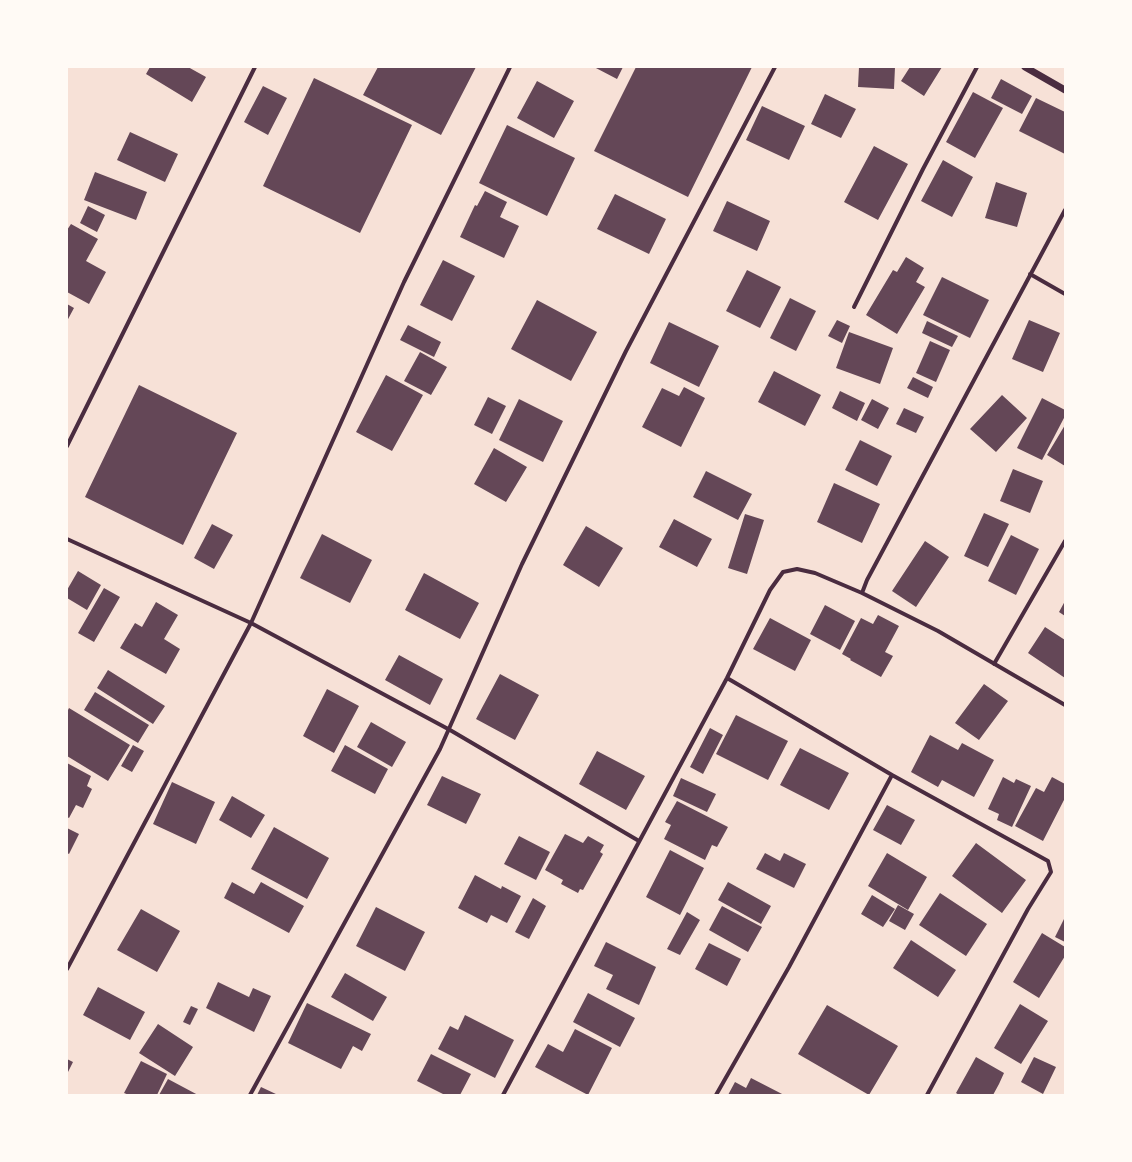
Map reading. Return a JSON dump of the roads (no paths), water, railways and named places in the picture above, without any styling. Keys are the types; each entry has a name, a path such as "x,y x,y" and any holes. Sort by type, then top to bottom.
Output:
{"street":[{"path":"67,446 255,67"},
{"path":"67,970 251,622 404,282 510,67"},
{"path":"250,1095 318,975 450,730 522,564 626,351 775,67"},
{"path":"854,306 923,169 977,67"},
{"path":"1025,67 1065,90"},
{"path":"862,593 867,580 1065,210"},
{"path":"1030,274 1065,294"},
{"path":"67,539 251,622 450,730 639,841"},
{"path":"994,664 1065,541"},
{"path":"503,1095 727,678 770,590 783,572 797,569 815,572 862,593 938,631 1065,706"},
{"path":"727,678 892,775 1048,861 1051,872 1028,909 928,1095"},
{"path":"716,1095 789,967 892,775"}]}
